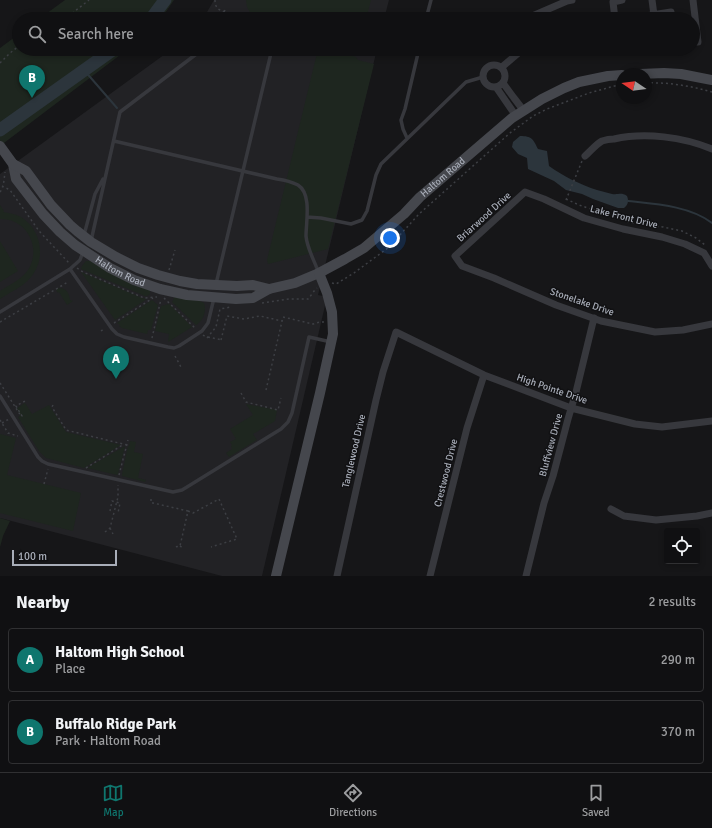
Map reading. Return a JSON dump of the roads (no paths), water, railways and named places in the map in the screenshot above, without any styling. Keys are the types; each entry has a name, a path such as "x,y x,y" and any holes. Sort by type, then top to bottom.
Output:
{"main road":[{"path":"652,74 681,74 712,80"},
{"name":"Haltom Road","path":"0,146 16,179 43,214 60,232 83,251 110,268 134,280 160,289 187,295 236,300 253,298 269,289 295,283 345,260 364,248 404,214 420,197 520,113 542,99 579,82 616,75"},
{"name":"Haltom Road","path":"9,166 26,171 51,205 70,225 88,239 116,257 138,268 180,281 197,284 236,286 253,285 269,289"},
{"path":"83,251 88,239"},
{"path":"276,576 333,334 332,312 327,293 319,273"},
{"path":"214,298 216,285"}],"street":[{"path":"543,12 572,0"},
{"path":"614,12 613,2 622,0"},
{"path":"652,0 654,12"},
{"path":"693,0 694,12"},
{"path":"502,67 515,56"},
{"path":"493,64 497,64 502,67 505,73 505,79 500,86 491,87 486,84 483,77 486,68 493,64"},
{"path":"503,82 514,98 520,113"},
{"path":"496,87 520,113"},
{"path":"585,156 602,141 622,137 645,136 676,138 712,149"},
{"name":"Briarwood Drive","path":"455,256 526,192"},
{"name":"Lake Front Drive","path":"526,192 584,218 685,244 704,253 712,266"},
{"name":"Stonelake Drive","path":"455,256 462,266 556,305 601,321 655,332 683,330 712,324"},
{"name":"Bluffview Drive","path":"526,576 594,318"},
{"name":"High Pointe Drive","path":"396,332 484,375 571,408 635,424 662,427 712,421"},
{"name":"Tanglewood Drive","path":"337,576 376,400 396,332"},
{"name":"Crestwood Drive","path":"430,576 467,428 484,375"},
{"path":"611,509 624,516 656,520 712,514"}],"lane":[{"path":"428,12 431,0"},
{"path":"88,239 106,174 120,112 193,56"},
{"path":"216,285 270,56"},
{"path":"407,138 401,120 417,56"},
{"path":"307,217 321,218 351,224 362,220 367,211 376,175 381,164 466,82 483,77"},
{"path":"114,140 277,179 302,188 306,198 306,237 311,255 319,273"},
{"path":"88,239 95,194 106,174"},
{"path":"0,312 70,269 80,260 83,251"},
{"path":"70,269 109,325 117,334 168,347 174,348 179,346 200,332 208,323 214,298"},
{"path":"0,396 42,461 49,464 167,492 173,492 182,490 281,429 288,422 292,413 309,337 331,342"}],"waterway":[{"path":"156,12 165,0"},
{"path":"0,130 104,56"},
{"path":"84,70 117,108"},
{"path":"628,201 683,209 703,217 712,223"}],"place":[{"name":"Buffalo Ridge Park","path":"32,98"},
{"name":"Haltom High School","path":"116,379"}]}
